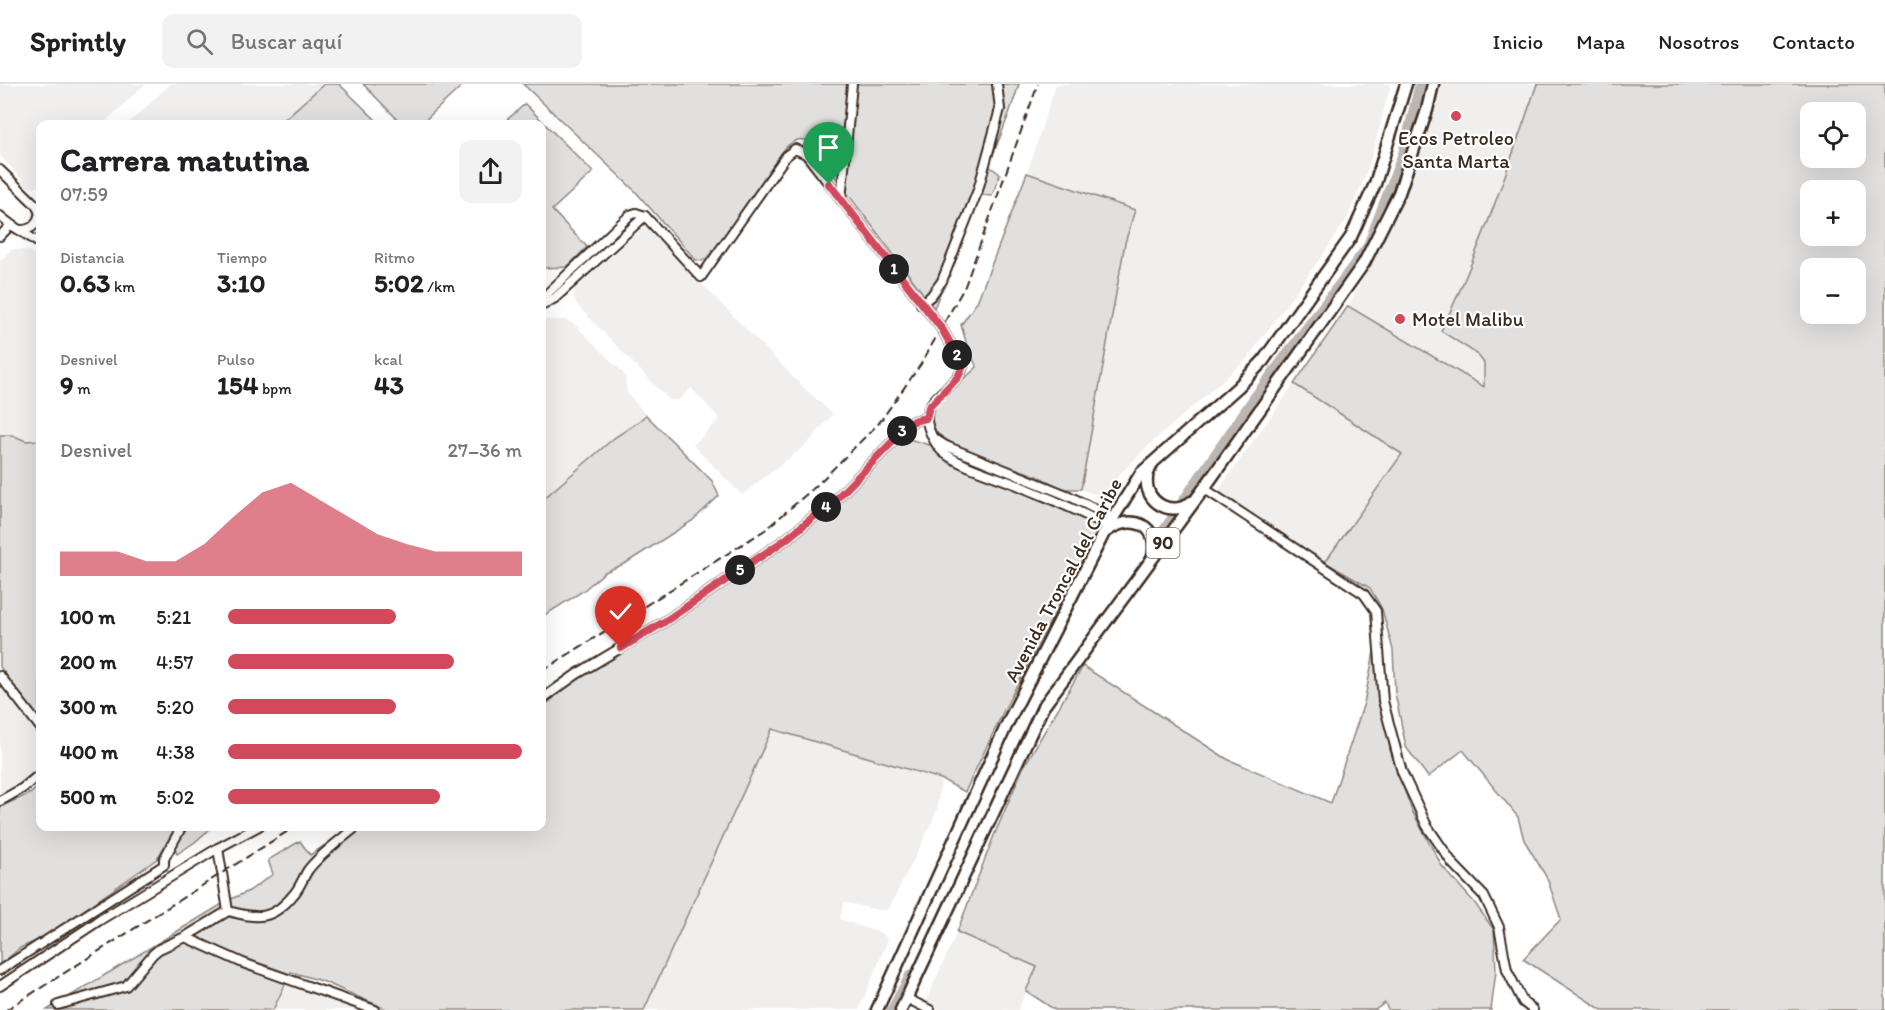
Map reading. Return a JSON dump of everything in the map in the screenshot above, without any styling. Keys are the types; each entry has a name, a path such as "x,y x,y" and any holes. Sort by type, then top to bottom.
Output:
{"highway":[{"name":"Avenida Troncal del Caribe","path":"877,1010 1008,722 1108,526 1141,472 1238,387 1263,361 1350,237 1375,184 1406,84"},
{"name":"90","path":"901,1010 1043,707 1205,487 1364,263 1400,193 1433,84"},
{"path":"1155,459 1146,479 1148,490 1154,500 1163,507 1174,509 1186,507 1205,487"},
{"path":"1108,526 1129,521 1142,525 1152,536 1155,550 1153,557"}],"street":[{"path":"841,200 852,84"},
{"path":"921,304 931,296 942,281 978,190 1000,110 998,84"},
{"path":"546,303 555,298 645,216 702,277 786,156 795,149 806,154 942,329 963,366 958,377 929,407 926,418 935,439 946,446 1069,496 1108,526"},
{"path":"0,170 36,205"},
{"path":"0,216 10,226 36,241"},
{"path":"20,230 28,230 36,222"},
{"path":"0,236 10,226"},
{"path":"546,696 577,674 664,622 785,540 838,497 913,421 926,418"},
{"path":"1205,487 1364,594 1376,611 1383,701 1402,772 1427,826 1453,864 1484,896 1499,927 1507,970 1523,1002 1533,1010"},
{"path":"0,676 36,722"},
{"path":"0,801 36,777"},
{"path":"0,969 164,866 164,859 179,831"},
{"path":"0,986 100,920 250,831"},
{"path":"58,1005 126,986 159,949 185,937 228,911 259,918 275,913 294,894 314,864 351,831"},
{"path":"218,848 228,911"},
{"path":"185,937 243,963 375,1010"},
{"path":"906,999 930,1010"}],"shaded area":[{"path":"0,84 145,84 107,120 36,120 36,187 29,188 0,155"},
{"path":"170,84 324,84 284,120 132,120"},
{"path":"324,84 339,84 376,120 284,120"},
{"path":"363,84 464,84 425,120 398,120"},
{"path":"523,84 1019,84 989,166 1000,174 992,196 981,195 934,308 808,141 794,141 786,147 711,255 702,261 696,260 635,191"},
{"path":"1056,84 1391,84 1369,166 1347,219 1324,253 1246,360 1150,444 1121,473 1104,495 1081,489 1125,243 1134,210 1027,173"},
{"path":"1438,84 1537,84 1495,205 1461,289 1441,330 1477,354 1484,363 1484,387 1348,306 1377,253 1407,189"},
{"path":"1537,84 1885,84 1885,1010 1602,1010 1523,959 1561,919 1547,878 1524,840 1518,817 1463,750 1428,777 1406,747 1395,693 1393,650 1382,609 1370,588 1325,562 1402,454 1294,384 1348,306 1484,387 1484,363 1477,354 1441,331 1481,240"},
{"path":"525,104 541,120 507,120"},
{"path":"546,125 593,172 552,210 587,247 567,267 546,268"},
{"path":"1027,173 1135,210 1125,243 1081,489 1064,488 960,447 938,434 931,419 931,413 938,401 977,367 969,352 961,325 977,302"},
{"path":"645,226 803,387 833,414 808,443 742,495 693,445 720,419 691,388 679,400 669,400 577,305 574,297 575,289"},
{"path":"12,249 30,251 36,258 36,440 26,441 12,435 0,435 0,261"},
{"path":"546,320 566,320 575,325 625,375 627,393 648,417 645,415 614,438 546,497"},
{"path":"1294,384 1402,454 1325,562 1218,491"},
{"path":"646,415 712,481 719,496 692,521 626,563 605,572 583,591 546,614 546,497 614,438"},
{"path":"0,435 12,435 26,441 36,440 36,716 0,667"},
{"path":"902,437 940,448 1052,492 1100,526 1006,706 965,792 941,779 772,729 644,1010 388,1010 322,981 291,972 273,1010 47,1010 229,900 249,891 273,874 268,860 300,841 310,855 347,831 546,831 546,705 554,698 554,694 763,560 809,527"},
{"path":"1376,642 1390,750 1412,811 1442,866 1474,902 1494,930 1496,971 1491,1010 1388,1010 1385,1003 1375,1010 1055,1010 1026,991 1037,967 957,932 1023,768 1083,666 1227,759 1331,803 1364,703"},
{"path":"0,685 36,730 36,772 0,799"},
{"path":"772,729 941,779 937,810 889,908 877,910 844,902 840,919 883,934 888,940 859,1010 644,1010"},
{"path":"36,789 36,831 174,831 157,859 45,937 20,948 0,965 0,807"},
{"path":"185,831 207,831 177,854 175,847"},
{"path":"957,932 1037,967 1018,1010 940,1010 925,1003"},
{"path":"286,981 361,1010 273,1010"}],"waterway":[{"path":"1184,503 1255,400 1369,248 1405,154 1422,84"},
{"path":"1158,542 1178,513"},
{"path":"894,1010 912,976"}],"railway":[{"path":"546,668 765,530 816,486 879,423 921,364 965,286 1038,84"},
{"path":"6,1010 288,831"}],"place":[{"name":"Ecos Petroleo Santa Marta","path":"1456,116"},
{"name":"Motel Malibu","path":"1400,319"}],"route":[{"path":"621,648 664,622 785,540 838,497 913,421 926,418 929,407 936,398 962,372 963,366 942,329 829,184"}]}
